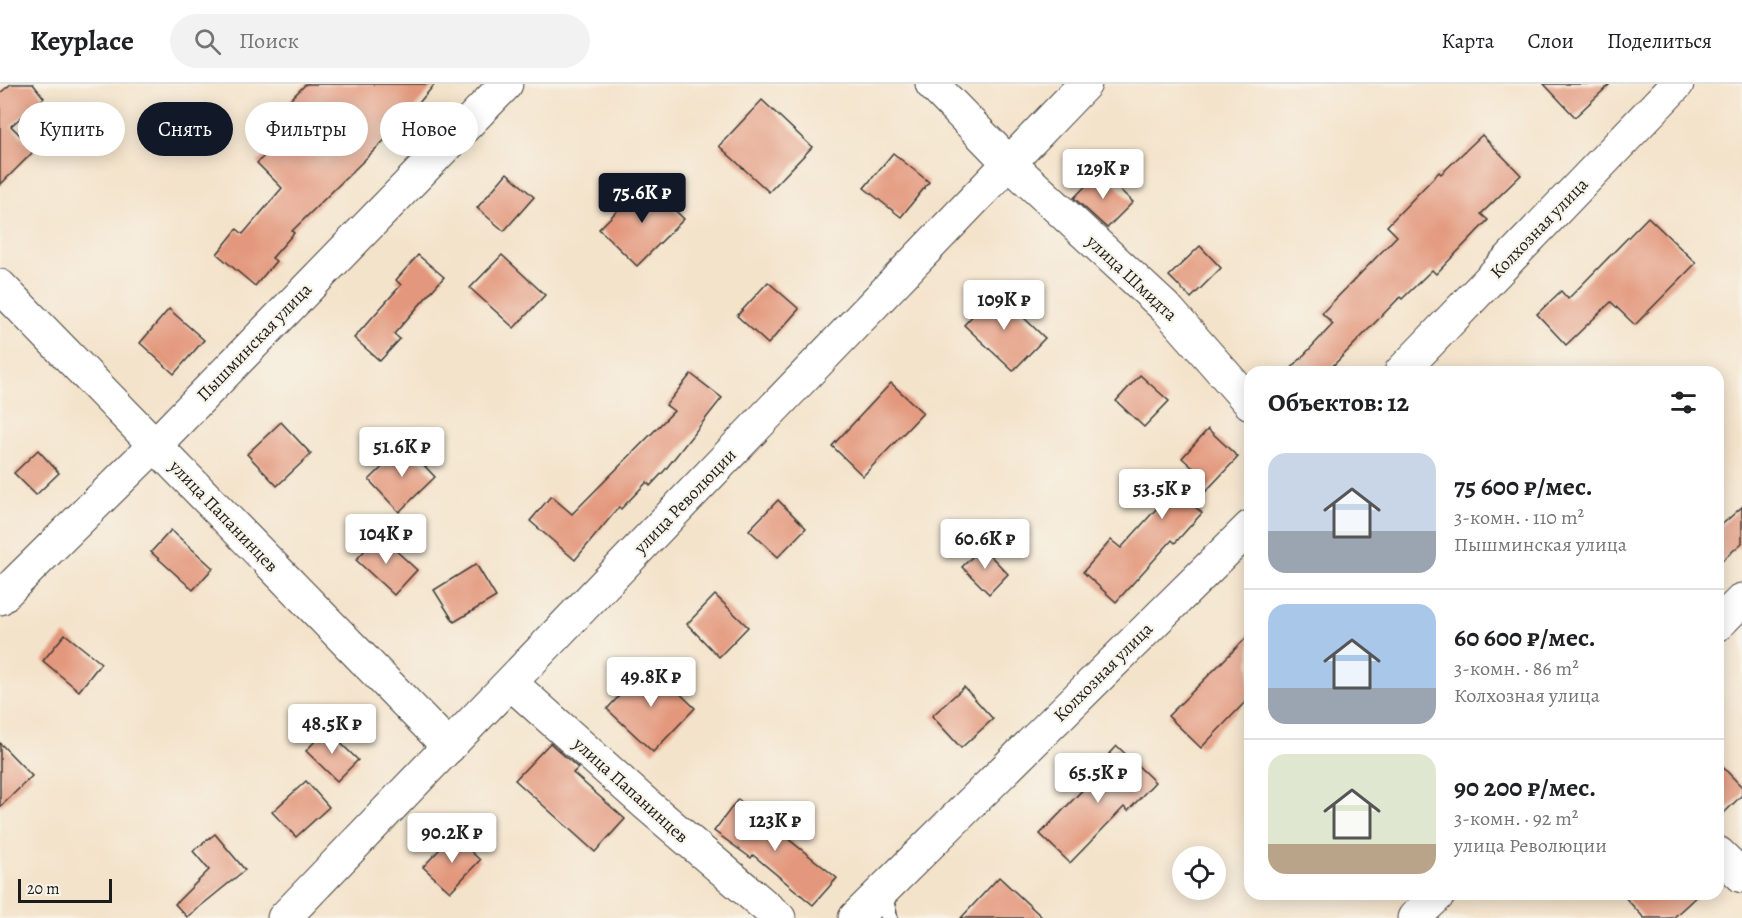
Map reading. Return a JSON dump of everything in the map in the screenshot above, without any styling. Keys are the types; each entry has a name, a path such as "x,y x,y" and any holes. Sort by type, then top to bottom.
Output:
{"street":[{"name":"Пышминская улица","path":"0,598 155,445 506,84"},
{"name":"улица Шмидта","path":"932,84 1008,162 1169,311 1244,396"},
{"name":"улица Революции","path":"284,918 512,684 1008,162 1085,84"},
{"name":"Колхозная улица","path":"1407,366 1677,84"},
{"name":"улица Папанинцев","path":"0,286 449,747"},
{"name":"Колхозная улица","path":"855,918 886,904 1244,533"},
{"path":"1724,618 1742,600"},
{"name":"улица Папанинцев","path":"512,684 779,918"},
{"path":"1724,859 1742,876"},
{"path":"1414,918 1433,900"}],"building":[{"path":"11,84 33,84 44,98 39,102 18,102 18,120 11,126 18,133 18,156 29,156 0,185 0,93"},
{"path":"306,84 435,84 420,102 380,102 380,145 292,231 294,233 272,258 276,261 255,286 217,254 237,229 243,234 282,188 257,163 264,156 368,156 368,102 289,101"},
{"path":"1544,84 1610,84 1575,117"},
{"path":"762,100 812,147 769,192 719,146"},
{"path":"1482,135 1521,175 1481,214 1488,220 1436,274 1432,270 1402,299 1400,297 1333,366 1294,366 1333,324 1322,313 1397,236 1387,226 1439,172 1441,174"},
{"path":"893,153 929,182 901,217 864,188"},
{"path":"1100,171 1133,202 1107,228 1074,198"},
{"path":"507,173 534,197 504,231 477,208"},
{"path":"646,182 684,219 637,266 599,229"},
{"path":"1648,217 1696,263 1635,325 1611,302 1566,345 1537,314 1561,291 1568,299"},
{"path":"1200,246 1221,268 1191,298 1169,276"},
{"path":"418,255 444,277 394,334 400,339 380,361 354,338 401,285 396,280"},
{"path":"502,255 545,295 514,328 470,288"},
{"path":"768,282 799,309 768,344 737,316"},
{"path":"996,291 1045,338 1013,371 964,325"},
{"path":"169,309 204,340 174,374 140,343"},
{"path":"691,374 722,398 665,470 650,486 647,482 621,509 619,507 575,560 530,521 551,496 572,514 674,411 666,405"},
{"path":"1140,375 1169,401 1144,427 1116,401"},
{"path":"891,383 923,413 863,476 832,446"},
{"path":"281,422 311,454 277,486 247,454"},
{"path":"1208,429 1238,457 1193,505 1202,513 1175,543 1172,540 1116,602 1083,572 1111,540 1121,548 1193,468 1182,458"},
{"path":"405,445 435,477 399,512 369,480"},
{"path":"38,450 59,473 36,495 14,473"},
{"path":"778,500 806,528 778,557 749,530"},
{"path":"1742,507 1742,543 1724,559 1724,523"},
{"path":"171,530 213,568 193,590 151,552"},
{"path":"379,535 417,570 394,595 356,560"},
{"path":"982,547 1008,574 989,594 962,567"},
{"path":"476,564 496,597 454,622 434,590"},
{"path":"715,595 748,627 719,657 687,624"},
{"path":"65,634 101,663 79,691 43,661"},
{"path":"1244,640 1244,703 1201,748 1168,716"},
{"path":"649,664 695,708 653,752 607,709"},
{"path":"964,687 993,719 961,748 932,716"},
{"path":"326,729 358,760 337,781 306,751"},
{"path":"0,743 32,776 0,807"},
{"path":"550,743 578,768 573,773 625,819 595,852 515,780"},
{"path":"1117,746 1155,782 1128,811 1124,807 1070,863 1040,834 1094,778 1090,775"},
{"path":"1724,768 1742,787 1742,795 1724,813"},
{"path":"306,781 329,807 296,837 272,812"},
{"path":"738,799 837,878 813,905 753,855 751,858 714,831"},
{"path":"215,834 245,870 187,917 175,904 209,870 193,851"},
{"path":"453,835 480,860 450,892 423,867"},
{"path":"999,877 1043,918 961,918"},
{"path":"1628,900 1692,900 1673,918 1644,918"}]}
